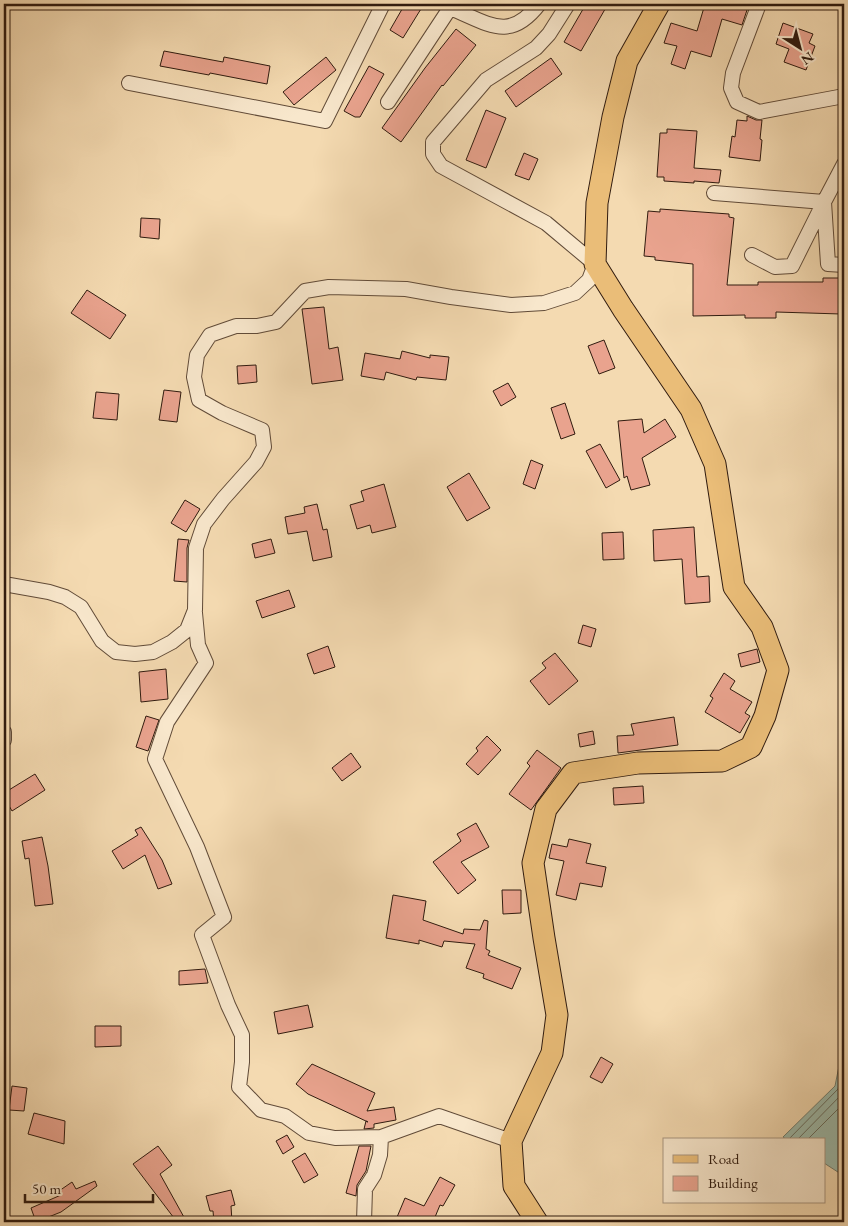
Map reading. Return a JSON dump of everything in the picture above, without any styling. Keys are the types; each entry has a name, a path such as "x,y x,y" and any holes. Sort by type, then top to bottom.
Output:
{"main road":[{"path":"537,1222 532,1217 514,1186 511,1141 552,1053 558,1015 533,863 546,809 573,773 638,762 722,761 751,747 765,716 778,670 762,627 734,587 715,464 691,409 595,264 597,203 613,117 627,61 659,4"}],"street":[{"path":"128,83 324,121 383,4"},
{"path":"388,102 450,6 498,27 512,27 530,16 539,4"},
{"path":"511,1141 439,1116 381,1137 335,1138 309,1133 285,1116 260,1110 239,1087 242,1062 242,1035 228,1005 202,935 224,917 197,847 155,759 166,722 206,663 198,645 195,610 196,548 204,524 223,498 256,462 264,447 262,430 222,413 199,400 194,377 197,355 210,335 236,326 257,326 276,322 304,291 329,287 406,289 511,305 544,303 575,293 589,280 595,264 546,223 441,166 433,154 433,142 486,80 536,48 549,34 568,4"},
{"path":"759,4 733,73 731,88 737,102 759,112 844,96"},
{"path":"752,255 775,267 792,266 844,164"},
{"path":"714,192 824,202"},
{"path":"824,202 828,264 844,265"},
{"path":"4,584 48,592 65,597 81,606 102,641 116,652 135,654 153,652 172,642 187,630 195,610"},
{"path":"4,732 4,740"},
{"path":"364,1222 365,1189 374,1175 380,1155 381,1137"}],"water":[{"path":"844,1041 844,1176 826,1164 826,1138 783,1137 835,1086"}],"building":[{"path":"405,4 424,4 403,38 390,30"},
{"path":"586,4 608,4 581,51 564,42"},
{"path":"705,4 749,4 742,25 722,19 711,57 691,51 685,69 671,64 677,46 664,43 671,23 697,31"},
{"path":"783,23 813,34 809,43 815,46 806,70 784,62 789,49 776,44"},
{"path":"456,29 476,45 442,85 401,142 382,128"},
{"path":"164,51 223,62 224,57 270,66 267,84 160,66"},
{"path":"326,57 336,70 294,105 283,92"},
{"path":"551,58 562,74 516,107 505,91"},
{"path":"369,66 384,74 360,117 355,117 344,111"},
{"path":"486,110 506,118 486,168 466,160"},
{"path":"747,116 756,120 762,120 760,161 729,157 732,136 735,137 737,120 747,121"},
{"path":"667,129 697,131 694,168 721,170 719,183 664,181 664,177 657,177 660,133 667,133"},
{"path":"524,153 538,159 529,180 515,175"},
{"path":"660,209 729,214 729,217 734,218 727,285 758,285 758,282 823,282 823,278 844,278 844,308 841,308 841,314 776,312 776,318 745,318 745,315 693,316 693,264 655,260 655,257 644,256 648,211 660,212"},
{"path":"141,218 160,219 159,239 140,237"},
{"path":"87,290 126,315 110,339 71,313"},
{"path":"324,307 329,349 338,347 343,380 312,384 302,309"},
{"path":"604,340 615,368 599,374 588,346"},
{"path":"402,351 430,358 430,355 449,357 446,380 417,377 416,380 386,372 384,380 361,376 365,353 400,359"},
{"path":"256,365 257,382 238,384 237,366"},
{"path":"508,383 516,397 501,406 493,391"},
{"path":"164,390 181,392 177,422 159,420"},
{"path":"96,392 119,394 117,420 93,418"},
{"path":"565,403 575,434 561,439 551,408"},
{"path":"642,419 644,433 665,419 676,437 642,458 650,485 631,490 627,476 624,478 618,421"},
{"path":"600,444 620,480 606,488 586,451"},
{"path":"531,460 543,465 535,489 523,484"},
{"path":"469,473 490,508 467,521 447,487"},
{"path":"384,484 396,527 372,533 370,525 357,529 350,505 364,501 361,491"},
{"path":"185,500 200,509 186,532 171,523"},
{"path":"317,504 323,530 327,529 332,557 313,561 307,531 288,534 285,517 305,513 304,507"},
{"path":"694,527 697,577 709,576 710,602 685,604 682,559 654,561 653,530"},
{"path":"623,532 624,559 603,560 602,533"},
{"path":"178,539 189,540 187,548 187,582 174,581"},
{"path":"271,539 275,553 255,558 252,544"},
{"path":"289,590 295,607 262,618 256,601"},
{"path":"583,625 596,629 591,647 578,643"},
{"path":"328,646 335,667 314,674 307,654"},
{"path":"757,649 760,662 741,667 738,654"},
{"path":"555,653 578,681 549,705 530,681 546,668 542,663"},
{"path":"166,669 168,699 141,702 139,672"},
{"path":"724,673 735,681 730,689 752,702 745,713 750,716 740,733 705,712 713,698 710,696"},
{"path":"146,716 159,720 148,751 136,747"},
{"path":"674,717 678,745 618,753 617,736 634,735 631,724"},
{"path":"593,731 595,744 580,747 578,734"},
{"path":"487,736 501,750 478,775 466,764 478,751 476,748"},
{"path":"537,750 561,768 531,810 509,794 530,766 527,763"},
{"path":"351,753 361,767 342,781 332,768"},
{"path":"35,774 45,790 12,811 4,797 4,793"},
{"path":"643,786 644,803 614,805 613,788"},
{"path":"476,823 489,847 461,862 476,880 458,894 433,862 461,841 457,834"},
{"path":"141,827 162,860 172,884 158,889 145,855 123,869 112,851 138,835 135,830"},
{"path":"42,837 53,904 35,906 29,858 25,859 22,841"},
{"path":"569,839 591,844 586,863 606,867 602,887 580,883 576,900 556,895 564,861 549,858 552,844 567,847"},
{"path":"502,890 521,890 521,913 503,914"},
{"path":"393,895 426,901 423,920 463,934 464,929 480,930 484,920 488,921 486,949 490,951 488,955 521,968 512,989 483,978 484,974 466,968 475,944 444,941 442,947 419,940 419,944 386,938"},
{"path":"205,969 208,983 179,985 179,971"},
{"path":"308,1005 313,1027 278,1034 274,1012"},
{"path":"95,1026 121,1026 121,1046 95,1047"},
{"path":"601,1057 613,1064 602,1083 590,1077"},
{"path":"312,1064 375,1093 367,1111 394,1107 396,1120 374,1124 374,1128 364,1129 366,1121 308,1094 296,1084"},
{"path":"12,1086 27,1088 24,1111 9,1110"},
{"path":"34,1113 65,1121 64,1144 28,1134"},
{"path":"287,1135 294,1147 283,1154 276,1141"},
{"path":"158,1146 172,1165 160,1174 185,1219 180,1222 177,1222 133,1164"},
{"path":"359,1146 371,1146 366,1171 357,1185 356,1196 346,1193"},
{"path":"305,1153 318,1175 304,1183 292,1161"},
{"path":"440,1177 455,1185 443,1206 440,1205 433,1222 395,1222 405,1198 424,1206"},
{"path":"95,1181 97,1186 61,1212 36,1222 31,1208 61,1195 59,1191 72,1182 76,1189"},
{"path":"231,1190 235,1205 231,1206 232,1222 214,1222 213,1211 210,1211 206,1196"}]}
